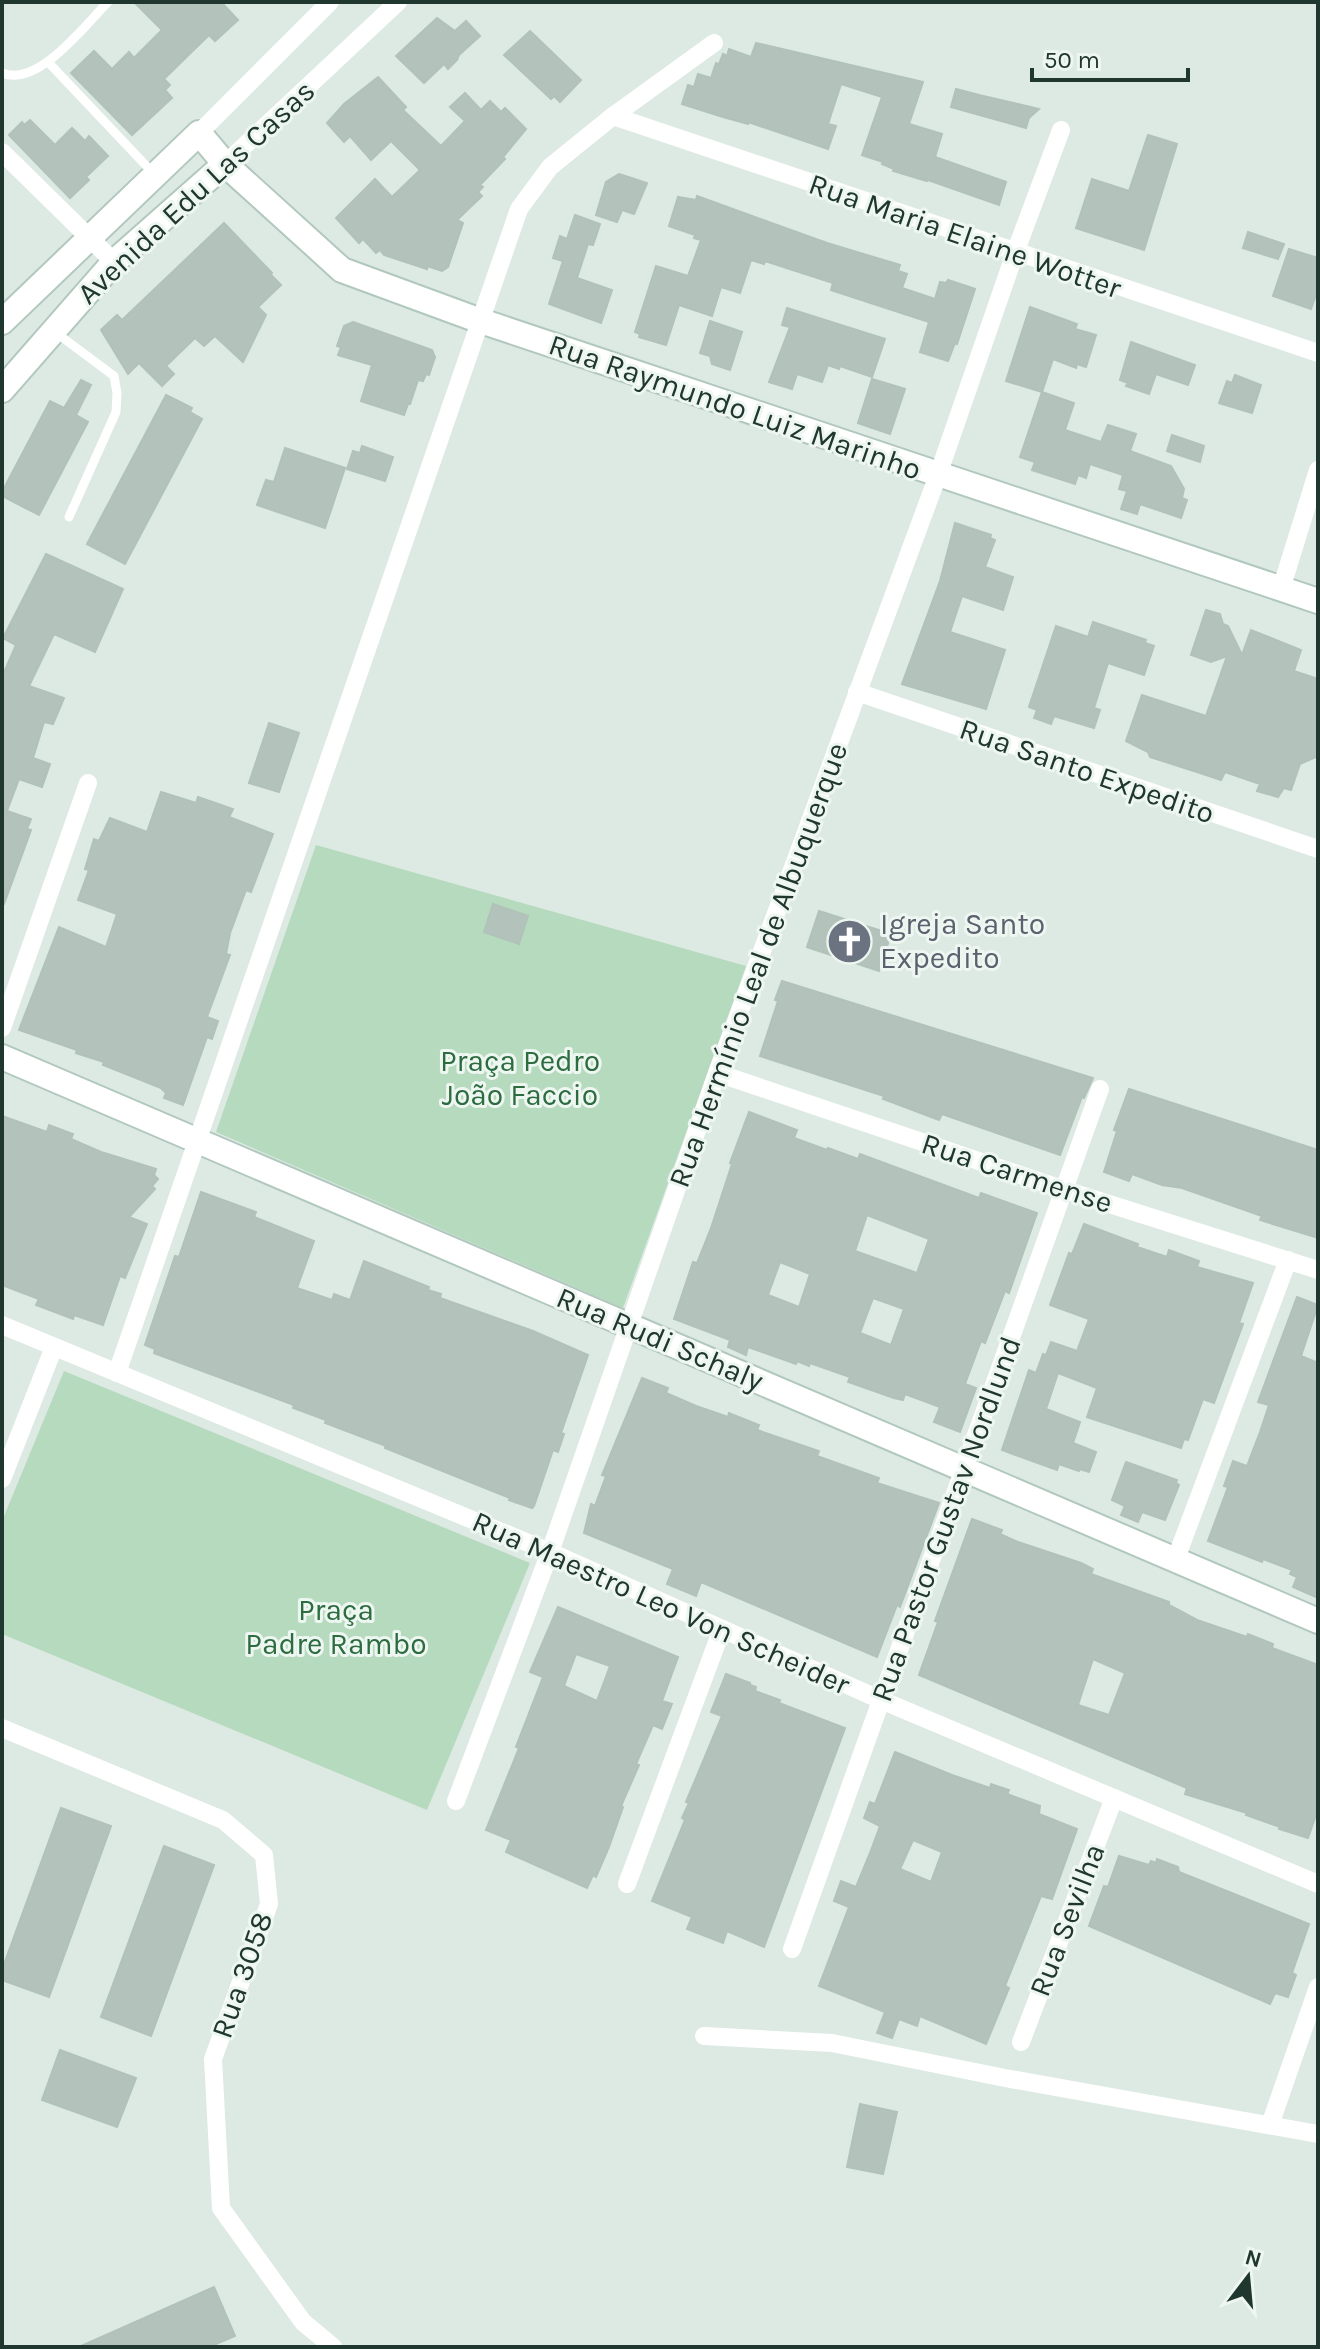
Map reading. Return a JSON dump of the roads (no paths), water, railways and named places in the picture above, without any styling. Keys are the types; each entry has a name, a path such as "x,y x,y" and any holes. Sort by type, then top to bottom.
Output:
{"street":[{"name":"Avenida Edu Las Casas","path":"2,322 330,2"},
{"name":"Avenida Edu Las Casas","path":"2,390 114,262 225,164 398,2"},
{"path":"117,1373 478,320 519,209 550,167 613,116 714,43"},
{"name":"Rua Maria Elaine Wotter","path":"613,116 1318,353"},
{"name":"Rua Hermínio Leal de Albuquerque","path":"456,1801 550,1552 717,1073 938,475 1061,130"},
{"name":"Rua Raymundo Luiz Marinho","path":"199,133 225,164 342,270 478,320 1318,601"},
{"path":"2,152 114,262"},
{"path":"1281,589 1318,470"},
{"name":"Rua Santo Expedito","path":"857,692 1318,849"},
{"path":"2,1028 88,783"},
{"name":"Rua Rudi Schaly","path":"2,1057 1318,1621"},
{"name":"Rua Carmense","path":"717,1073 1065,1190 1318,1270"},
{"name":"Rua Pastor Gustav Nordlund","path":"792,1949 1100,1089"},
{"path":"1175,1561 1288,1260"},
{"name":"Rua Maestro Leo Von Scheider","path":"2,1325 550,1552 881,1700 1318,1884"},
{"path":"2,1479 54,1347"},
{"path":"627,1884 722,1629"},
{"name":"Rua 3058","path":"2,1728 223,1820 264,1855 269,1904 213,2059 221,2208 303,2322 333,2347"},
{"name":"Rua Sevilha","path":"1021,2042 1114,1798"},
{"path":"1270,2125 1318,1987"},
{"path":"704,2036 832,2043 1005,2078 1318,2134"}],"lane":[{"path":"2,73 24,75 48,62 108,2"},
{"path":"48,62 154,174"},
{"path":"53,331 114,376 117,393 116,412 69,517"}],"place":[{"name":"Igreja Santo Expedito","path":"849,941"}],"park label":[{"name":"Praça Pedro João Faccio","path":"520,1078"},
{"name":"Praça Padre Rambo","path":"336,1627"}]}
